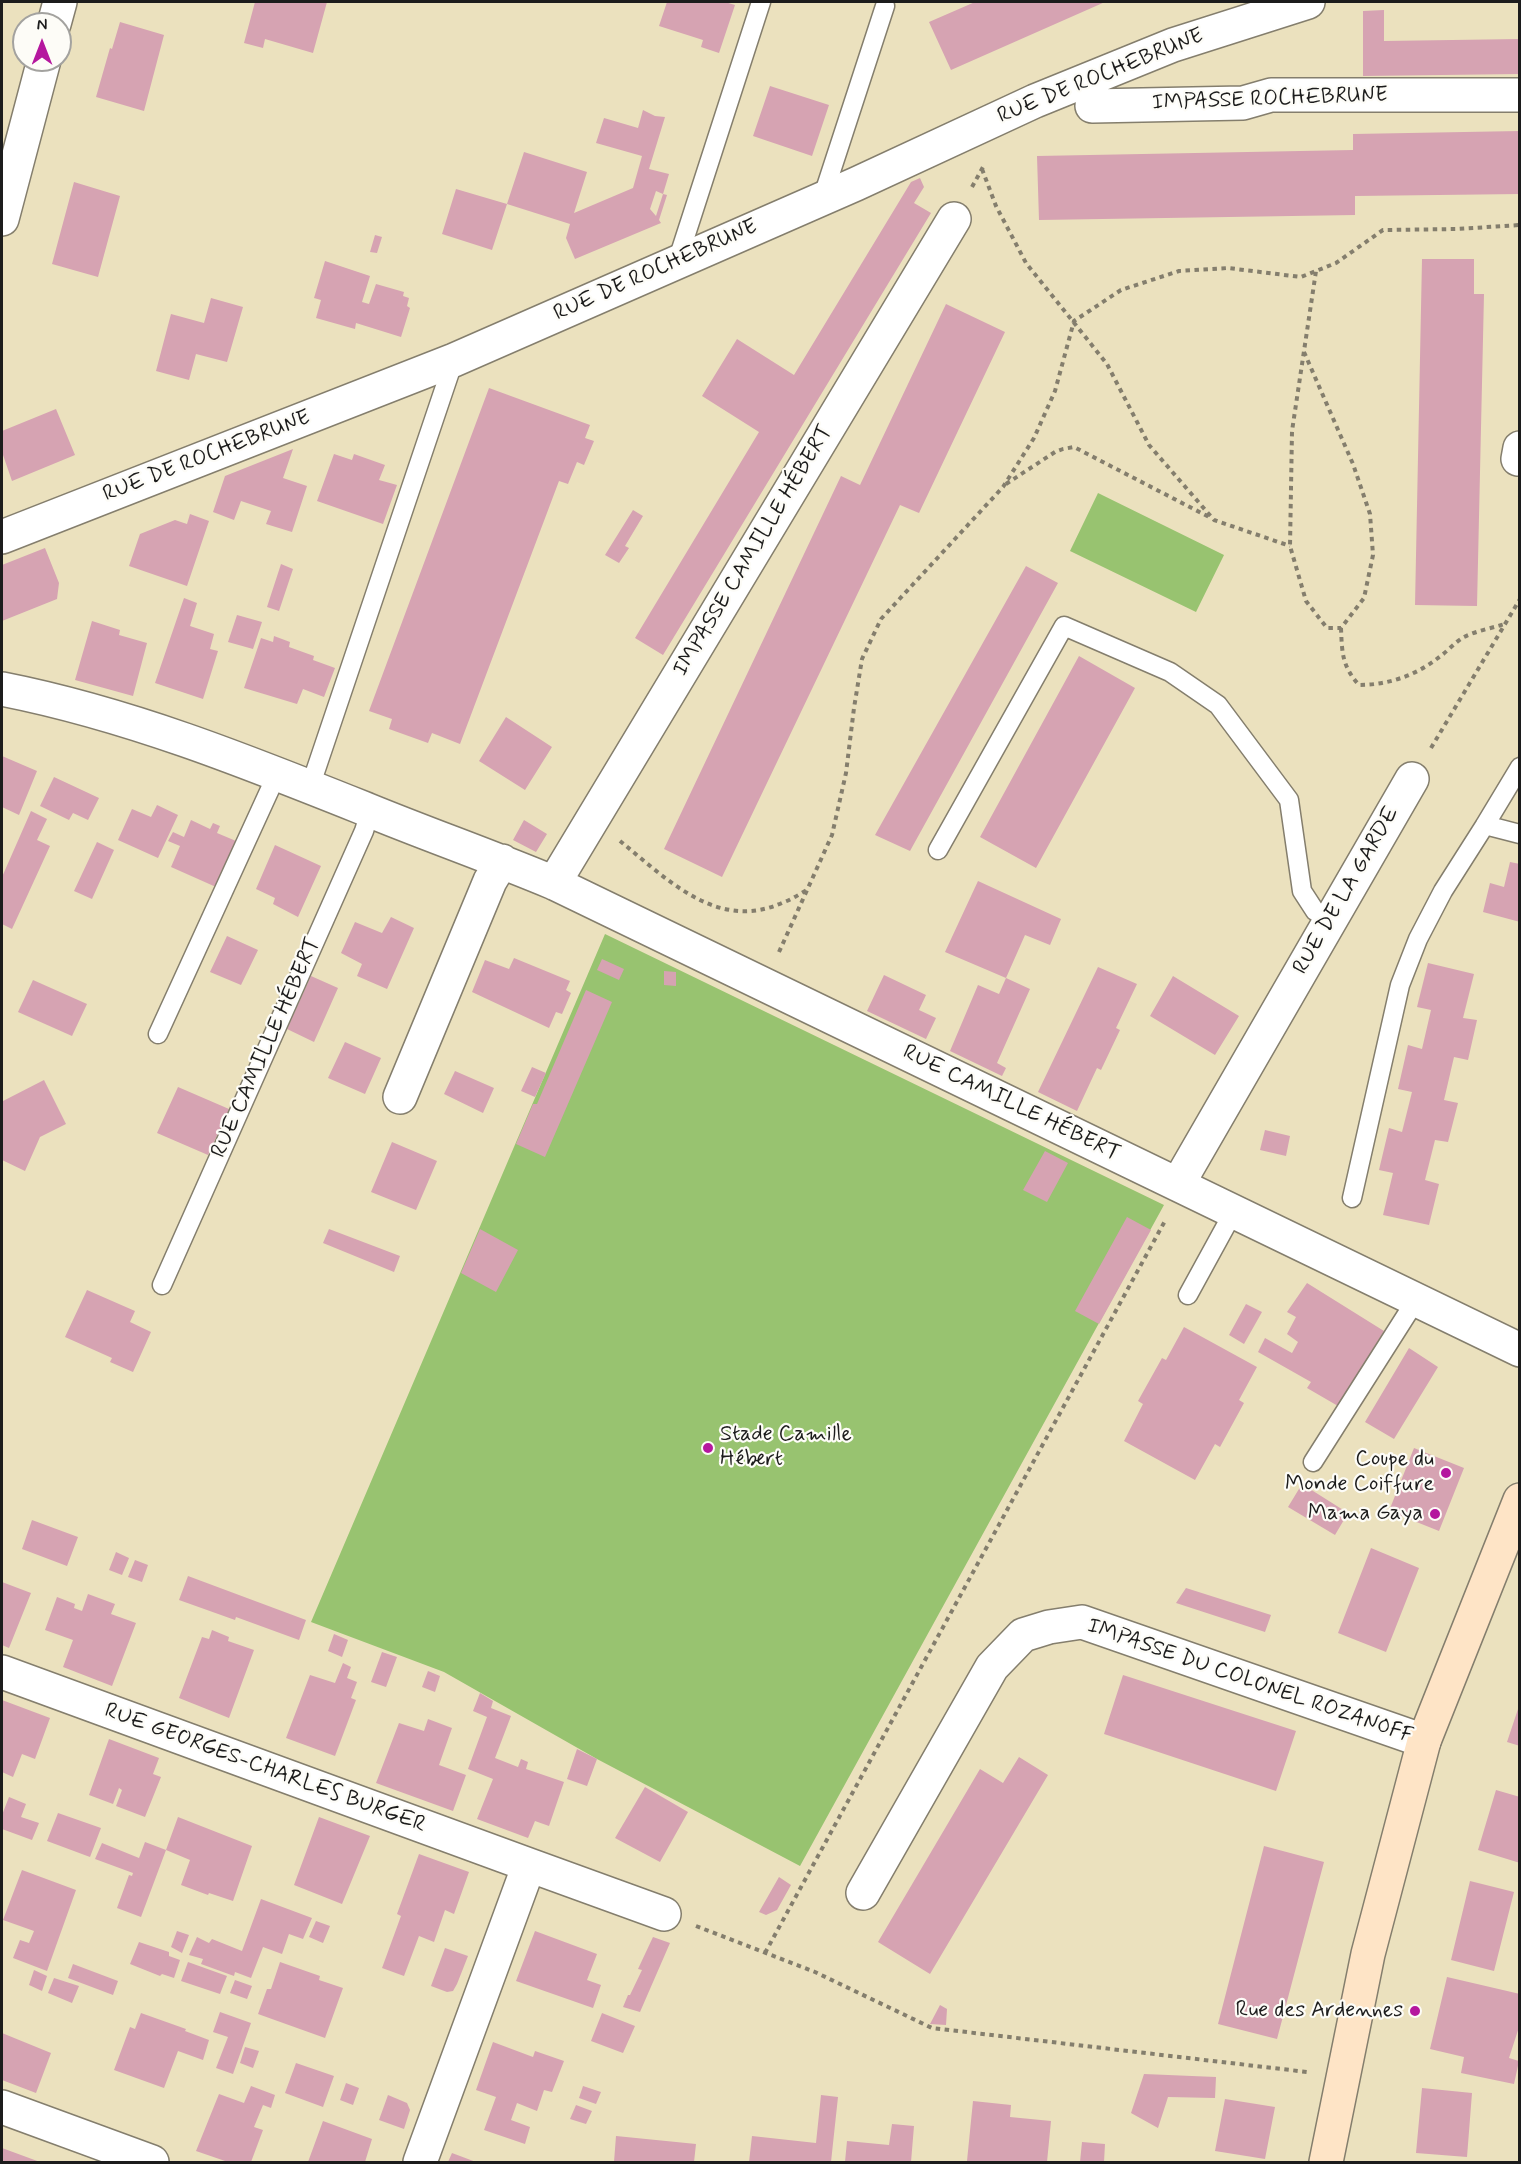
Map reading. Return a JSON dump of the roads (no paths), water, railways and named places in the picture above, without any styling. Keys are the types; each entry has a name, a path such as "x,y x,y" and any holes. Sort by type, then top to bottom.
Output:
{"street":[{"name":"RUE DE ROCHEBRUNE","path":"2,537 454,360 822,199 1035,101 1173,45 1308,2"},
{"path":"2,219 42,72"},
{"name":"IMPASSE ROCHEBRUNE","path":"1092,106 1243,103 1271,95 1520,95"},
{"name":"IMPASSE CAMILLE HÉBERT","path":"554,883 954,219"},
{"name":"RUE CAMILLE HÉBERT","path":"2,689 73,705 140,724 277,774 554,883 1520,1350"},
{"name":"RUE DE LA GARDE","path":"1181,1186 1412,779"},
{"path":"400,1097 486,892 502,861"},
{"path":"1326,2163 1368,1954 1424,1741 1520,1500"},
{"name":"IMPASSE DU COLONEL ROZANOFF","path":"863,1893 992,1667 1023,1635 1049,1627 1082,1622 1424,1741"},
{"name":"RUE GEORGES-CHARLES BURGER","path":"2,1672 664,1914"},
{"path":"420,2163 529,1865"},
{"path":"2,2107 152,2163"}],"lane":[{"path":"676,262 761,2"},
{"path":"822,199 885,6"},
{"path":"310,787 454,360"},
{"path":"938,850 1064,626 1170,672 1218,705 1289,800 1302,891 1315,911 1330,921"},
{"path":"1353,1198 1400,985 1418,939 1443,891 1520,766"},
{"path":"158,1034 277,774"},
{"name":"RUE CAMILLE HÉBERT","path":"162,1284 364,831 370,812"},
{"path":"1485,825 1520,834"},
{"path":"1188,1295 1234,1211"},
{"path":"1313,1462 1416,1300"}],"place":[{"name":"Stade Camille Hébert","path":"708,1448"},
{"name":"Coupe du Monde Coiffure","path":"1446,1473"},
{"name":"Mama Gaya","path":"1435,1514"},
{"name":"Rue des Ardennes","path":"1415,2011"}]}
